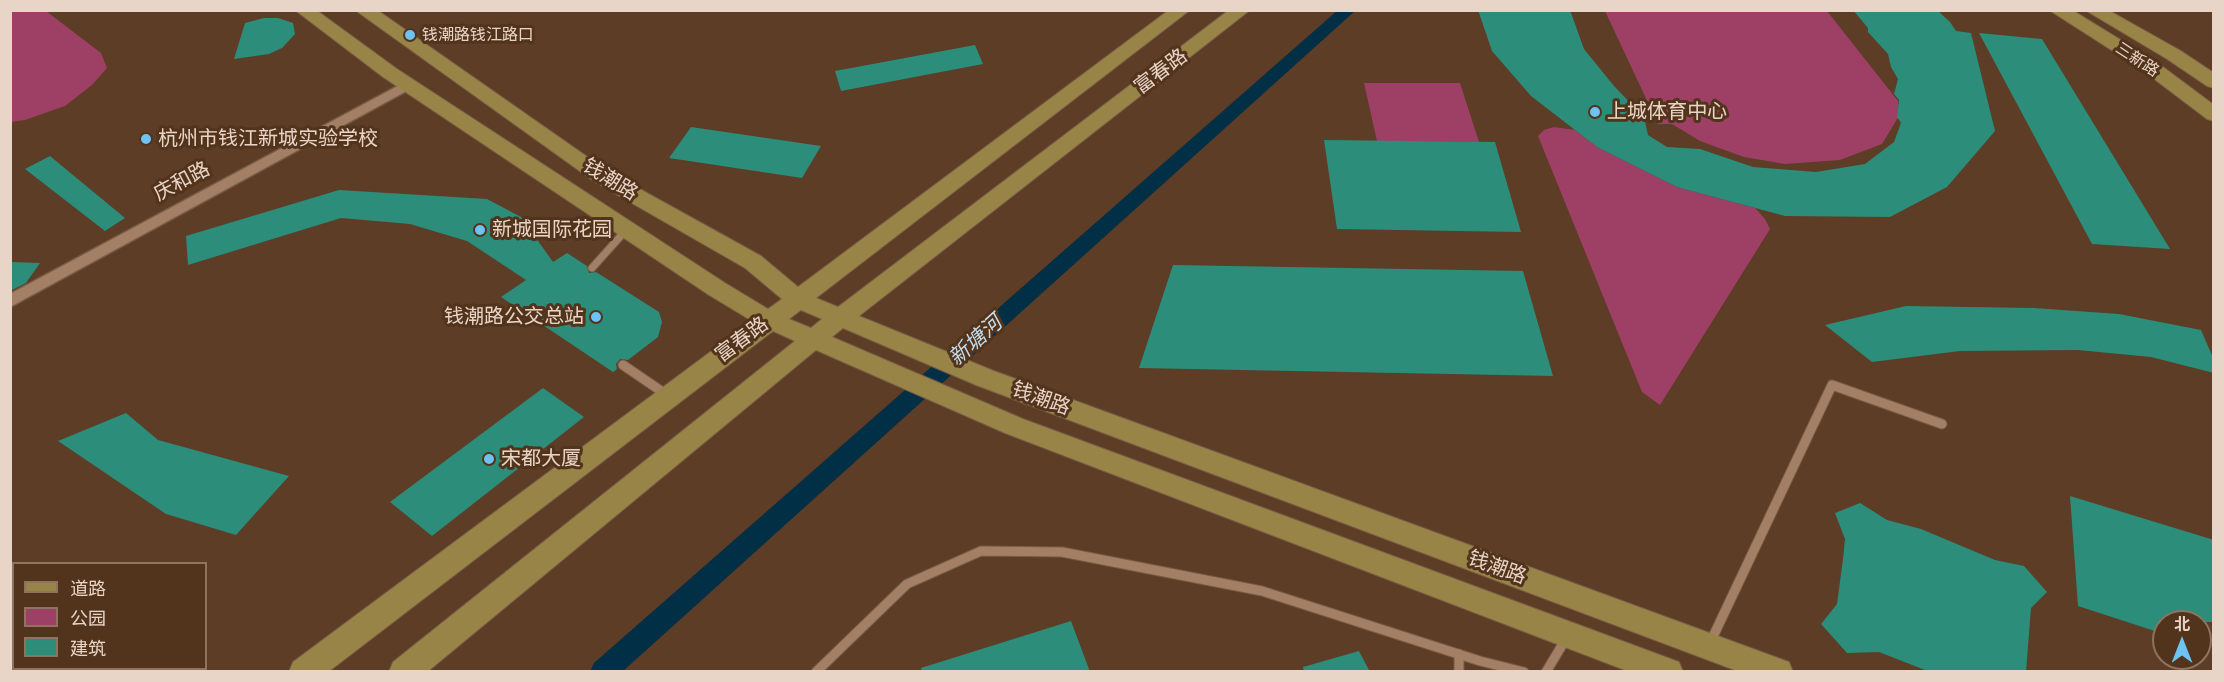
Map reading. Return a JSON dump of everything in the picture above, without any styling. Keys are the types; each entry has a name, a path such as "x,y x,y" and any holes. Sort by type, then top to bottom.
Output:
{"main road":[{"name":"钱潮路","path":"304,10 407,85 717,289 769,320 1014,426 1668,672"},
{"name":"钱潮路","path":"364,10 602,177 753,262 796,299 985,378 1778,672"},
{"name":"富春路","path":"304,672 1181,10"},
{"name":"富春路","path":"404,672 840,318 1241,10"},
{"name":"三新路","path":"2058,10 2148,65 2214,115"},
{"name":"三新路","path":"2094,10 2174,55 2214,82"}],"street":[{"name":"庆和路","path":"10,301 407,85"}],"lane":[{"path":"592,268 627,230"},
{"path":"623,365 668,396"},
{"path":"1708,646 1832,385 1942,424"},
{"path":"816,672 907,584 981,551 1062,552 1262,591 1459,654 1524,672"},
{"path":"1546,672 1568,634"},
{"path":"1459,654 1459,672"}],"green space":[{"path":"11,10 46,11 101,53 107,68 92,85 65,106 25,120 11,122"},
{"path":"1605,11 1827,11 1898,101 1899,116 1882,144 1840,160 1785,164 1744,157 1700,141 1672,124 1658,124"},
{"path":"1364,83 1460,83 1479,142 1377,141"},
{"path":"1554,127 1575,130 1597,147 1677,187 1755,208 1770,229 1660,405 1642,392 1538,136 1544,130"}],"building":[{"name":"上城体育中心","path":"1478,10 1570,10 1584,49 1614,86 1644,117 1648,135 1667,147 1700,149 1753,167 1816,172 1865,164 1894,142 1901,123 1897,117 1899,100 1894,94 1898,79 1891,67 1888,54 1868,32 1868,28 1853,10 1937,10 1956,31 1971,33 1995,131 1947,187 1890,217 1785,216 1677,187 1597,147 1531,96 1492,51"},
{"path":"264,18 278,18 293,23 295,34 282,48 269,54 234,59 245,23"},
{"path":"1979,33 2042,39 2170,249 2092,244"},
{"path":"975,45 983,64 841,91 835,71"},
{"path":"691,127 821,146 802,178 669,158"},
{"path":"1324,140 1495,142 1521,232 1337,229"},
{"path":"50,156 125,218 105,231 25,169"},
{"path":"339,190 487,199 521,217 553,262 567,253 587,266 589,273 596,272 659,312 662,322 658,337 628,360 620,359 616,364 617,369 613,372 501,297 526,280 467,241 410,224 341,218 188,265 186,236"},
{"path":"10,262 40,263 26,283 10,291"},
{"path":"1173,265 1523,271 1553,376 1139,368"},
{"path":"1906,306 2034,308 2119,314 2201,330 2214,360 2214,373 2151,357 2078,350 1960,351 1872,362 1825,325"},
{"name":"宋都大厦","path":"543,388 584,417 432,536 390,502"},
{"path":"126,413 158,440 289,476 236,535 166,514 58,441"},
{"path":"2070,496 2214,540 2214,622 2212,622 2212,610 2152,610 2152,630 2078,606"},
{"path":"1860,503 1887,520 1921,529 1995,560 2024,566 2047,592 2031,608 2026,672 1930,672 1879,652 1847,653 1821,624 1837,604 1843,559 1845,539 1835,513"},
{"path":"1071,621 1090,672 922,672 921,668"},
{"path":"1359,651 1370,672 1304,672 1303,667"}],"waterway":[{"name":"新塘河","path":"603,672 1348,10"}],"place":[{"name":"钱潮路钱江路口","path":"410,35"},
{"name":"上城体育中心","path":"1595,112"},
{"name":"杭州市钱江新城实验学校","path":"146,139"},
{"name":"新城国际花园","path":"480,230"},
{"name":"钱潮路公交总站","path":"596,317"},
{"name":"宋都大厦","path":"489,459"}]}
